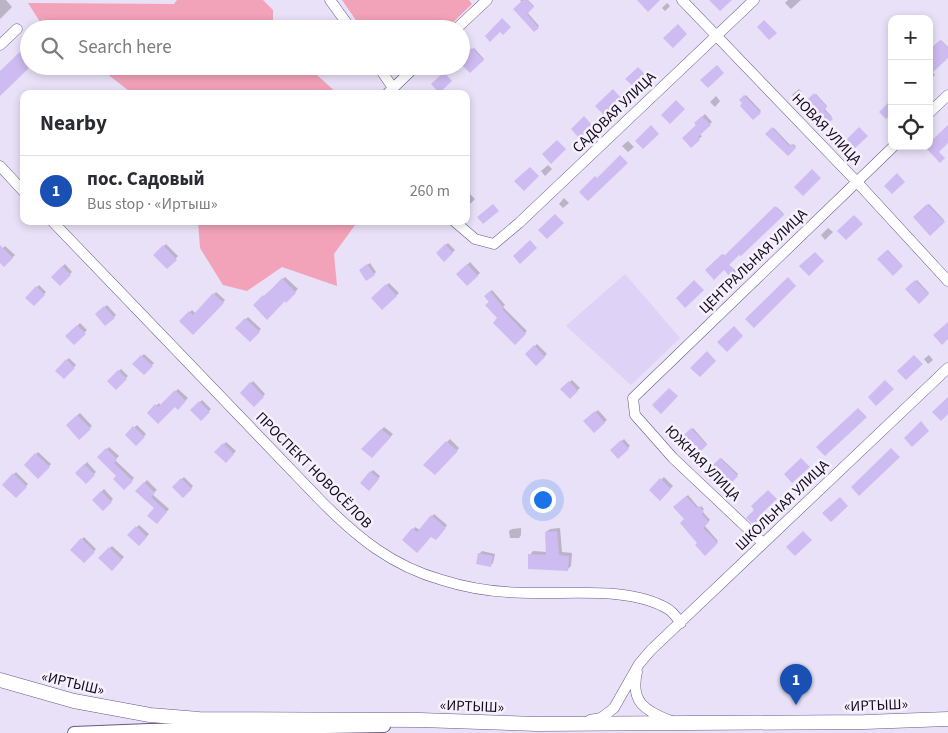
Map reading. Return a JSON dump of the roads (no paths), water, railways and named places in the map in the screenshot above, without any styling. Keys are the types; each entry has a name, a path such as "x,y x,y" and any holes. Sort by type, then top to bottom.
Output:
{"highway":[{"name":"«ИРТЫШ»","path":"0,680 74,701 150,714 199,719 420,720 574,724 865,722 948,719"}],"main road":[{"path":"74,733 239,728 537,724"}],"street":[{"path":"330,0 344,20"},
{"path":"466,20 487,0"},
{"name":"НОВАЯ УЛИЦА","path":"682,0 856,181 948,281"},
{"name":"САДОВАЯ УЛИЦА","path":"459,225 475,239 494,244 519,223 754,0"},
{"path":"0,45 17,29"},
{"path":"382,75 390,90"},
{"path":"391,90 407,75"},
{"path":"933,109 948,95"},
{"name":"ЦЕНТРАЛЬНАЯ УЛИЦА","path":"633,398 890,150"},
{"path":"0,166 20,188"},
{"name":"ПРОСПЕКТ НОВОСЁЛОВ","path":"56,225 322,502 348,528 379,552 419,572 470,586 530,593 589,594 636,598 669,610 681,623"},
{"name":"ШКОЛЬНАЯ УЛИЦА","path":"574,724 601,718 608,714 621,698 639,664 651,650 948,368"},
{"name":"ЮЖНАЯ УЛИЦА","path":"633,398 635,415 673,458 763,543"},
{"path":"639,664 634,684 639,701 654,714 677,723"}],"place":[{"name":"пос. Садовый","path":"796,705"}]}
